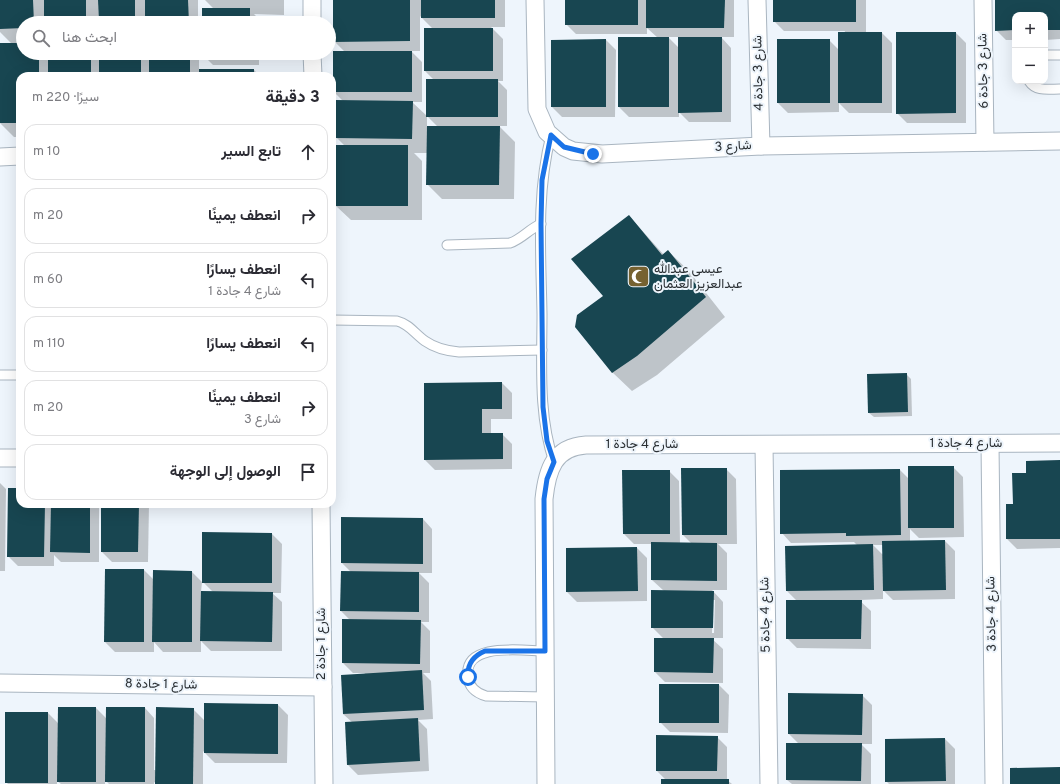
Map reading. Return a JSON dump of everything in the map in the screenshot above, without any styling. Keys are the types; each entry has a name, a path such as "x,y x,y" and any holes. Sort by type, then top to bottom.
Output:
{"street":[{"path":"312,0 312,16"},
{"name":"شارع 3","path":"535,0 537,109 541,121 551,135 564,147 593,154 761,146 1060,141"},
{"name":"شارع 3 جادة 4","path":"757,0 761,146"},
{"name":"شارع 3 جادة 6","path":"983,0 985,142"},
{"path":"312,60 313,72"},
{"path":"0,157 16,156"},
{"name":"شارع 4 جادة 1","path":"546,784 544,499 547,479 554,462 564,451 582,446 1060,443"},
{"name":"شارع 4 جادة 3","path":"990,444 994,784"},
{"name":"شارع 4 جادة 5","path":"764,445 769,784"},
{"path":"0,458 16,458"},
{"name":"شارع 1 جادة 2","path":"321,508 324,784"},
{"name":"شارع 1 جادة 8","path":"0,683 323,686"}],"lane":[{"path":"1048,55 1060,55"},
{"path":"1032,84 1041,89 1060,89"},
{"path":"551,135 542,180 542,350 543,407 547,441 554,462"},
{"path":"447,245 510,244 519,240 534,226 541,224"},
{"path":"336,320 397,321 404,323 426,342 446,351 542,350"},
{"path":"0,375 16,374"},
{"path":"545,651 485,651 473,658 468,670 470,684 479,694 486,696 545,696"}],"building":[{"path":"0,0 33,0 34,16 16,16 16,28 0,29"},
{"path":"44,0 86,0 86,16 44,16"},
{"path":"98,0 135,0 135,16 99,16"},
{"path":"145,0 188,0 189,16 145,16"},
{"path":"333,0 410,0 410,41 336,42 336,16 333,16"},
{"path":"421,0 495,0 495,18 421,18"},
{"path":"565,0 638,0 638,25 565,25"},
{"path":"646,0 725,0 724,28 646,28"},
{"path":"773,0 856,0 856,22 773,22"},
{"path":"995,0 1060,0 1060,30 1048,30 1048,12 1012,12 1012,30 995,31"},
{"path":"202,8 250,8 250,16 202,16"},
{"path":"424,28 493,28 493,71 424,71"},
{"path":"838,32 882,32 882,103 838,103"},
{"path":"896,32 956,32 956,113 896,114"},
{"path":"618,37 669,37 669,107 618,107"},
{"path":"678,37 722,37 722,112 678,113"},
{"path":"606,39 606,107 551,107 551,40"},
{"path":"777,39 830,39 830,103 777,103"},
{"path":"0,43 16,43 16,60 39,60 39,72 16,72 16,123 0,123"},
{"path":"336,51 412,51 412,92 336,92 336,72 333,72 333,60 336,60"},
{"path":"48,60 91,60 91,72 48,72"},
{"path":"99,60 141,60 141,72 99,72"},
{"path":"149,60 190,60 190,72 149,72"},
{"path":"199,69 254,69 254,72 199,72"},
{"path":"426,79 498,79 498,117 426,117"},
{"path":"336,100 413,101 412,139 336,138"},
{"path":"427,126 500,126 499,185 426,185"},
{"path":"336,145 408,145 408,206 336,206"},
{"name":"عيسى عبدالله عبدالعزيز العثمان","path":"629,215 662,255 668,250 706,297 637,356 612,373 575,327 577,315 603,296 571,259"},
{"path":"907,373 908,412 868,413 867,374"},
{"path":"502,382 502,409 482,409 482,433 503,433 503,459 424,460 424,383"},
{"path":"1060,460 1060,539 1006,539 1006,504 1013,504 1012,473 1026,473 1026,461"},
{"path":"908,466 954,466 954,528 908,528"},
{"path":"681,468 727,468 727,535 682,535"},
{"path":"900,469 901,535 846,536 846,533 780,534 780,470"},
{"path":"622,470 670,470 670,534 623,534"},
{"path":"8,488 16,488 16,508 45,508 44,557 7,557"},
{"path":"51,508 90,508 90,553 50,552"},
{"path":"101,508 139,508 138,552 101,552"},
{"path":"341,517 423,518 423,564 341,563"},
{"path":"202,532 272,533 272,583 202,583"},
{"path":"945,540 946,590 883,591 882,541"},
{"path":"651,542 717,543 717,581 651,580"},
{"path":"873,544 874,590 786,591 785,546"},
{"path":"637,547 638,591 566,592 566,548"},
{"path":"105,569 144,569 144,642 104,642"},
{"path":"153,570 192,571 192,642 152,642"},
{"path":"341,571 419,572 419,612 340,611"},
{"path":"651,590 714,591 713,628 651,628"},
{"path":"201,591 273,592 272,642 200,641"},
{"path":"786,600 862,600 861,639 786,639"},
{"path":"342,619 421,620 420,664 342,663"},
{"path":"654,638 714,638 713,673 654,672"},
{"path":"422,670 424,710 343,714 341,675"},
{"path":"659,684 719,684 719,723 659,723"},
{"path":"788,693 863,694 862,735 788,734"},
{"path":"204,703 278,704 278,754 204,753"},
{"path":"58,707 96,707 96,782 57,782"},
{"path":"106,707 145,707 145,782 105,782"},
{"path":"156,707 194,708 193,784 155,784"},
{"path":"5,712 48,712 48,783 5,783"},
{"path":"418,718 420,761 347,765 345,722"},
{"path":"656,735 718,736 717,771 656,771"},
{"path":"945,738 946,781 885,782 885,739"},
{"path":"786,743 862,743 861,781 786,780"},
{"path":"1060,767 1060,784 1010,784 1010,768"},
{"path":"661,779 729,779 729,784 661,784"}],"place":[{"name":"عيسى عبدالله عبدالعزيز العثمان","path":"639,277"}],"route":[{"path":"468,677 469,664 473,658 485,651 545,651 544,499 547,479 554,462 547,441 543,407 542,180 551,135 564,147 573,151 593,154"}]}
